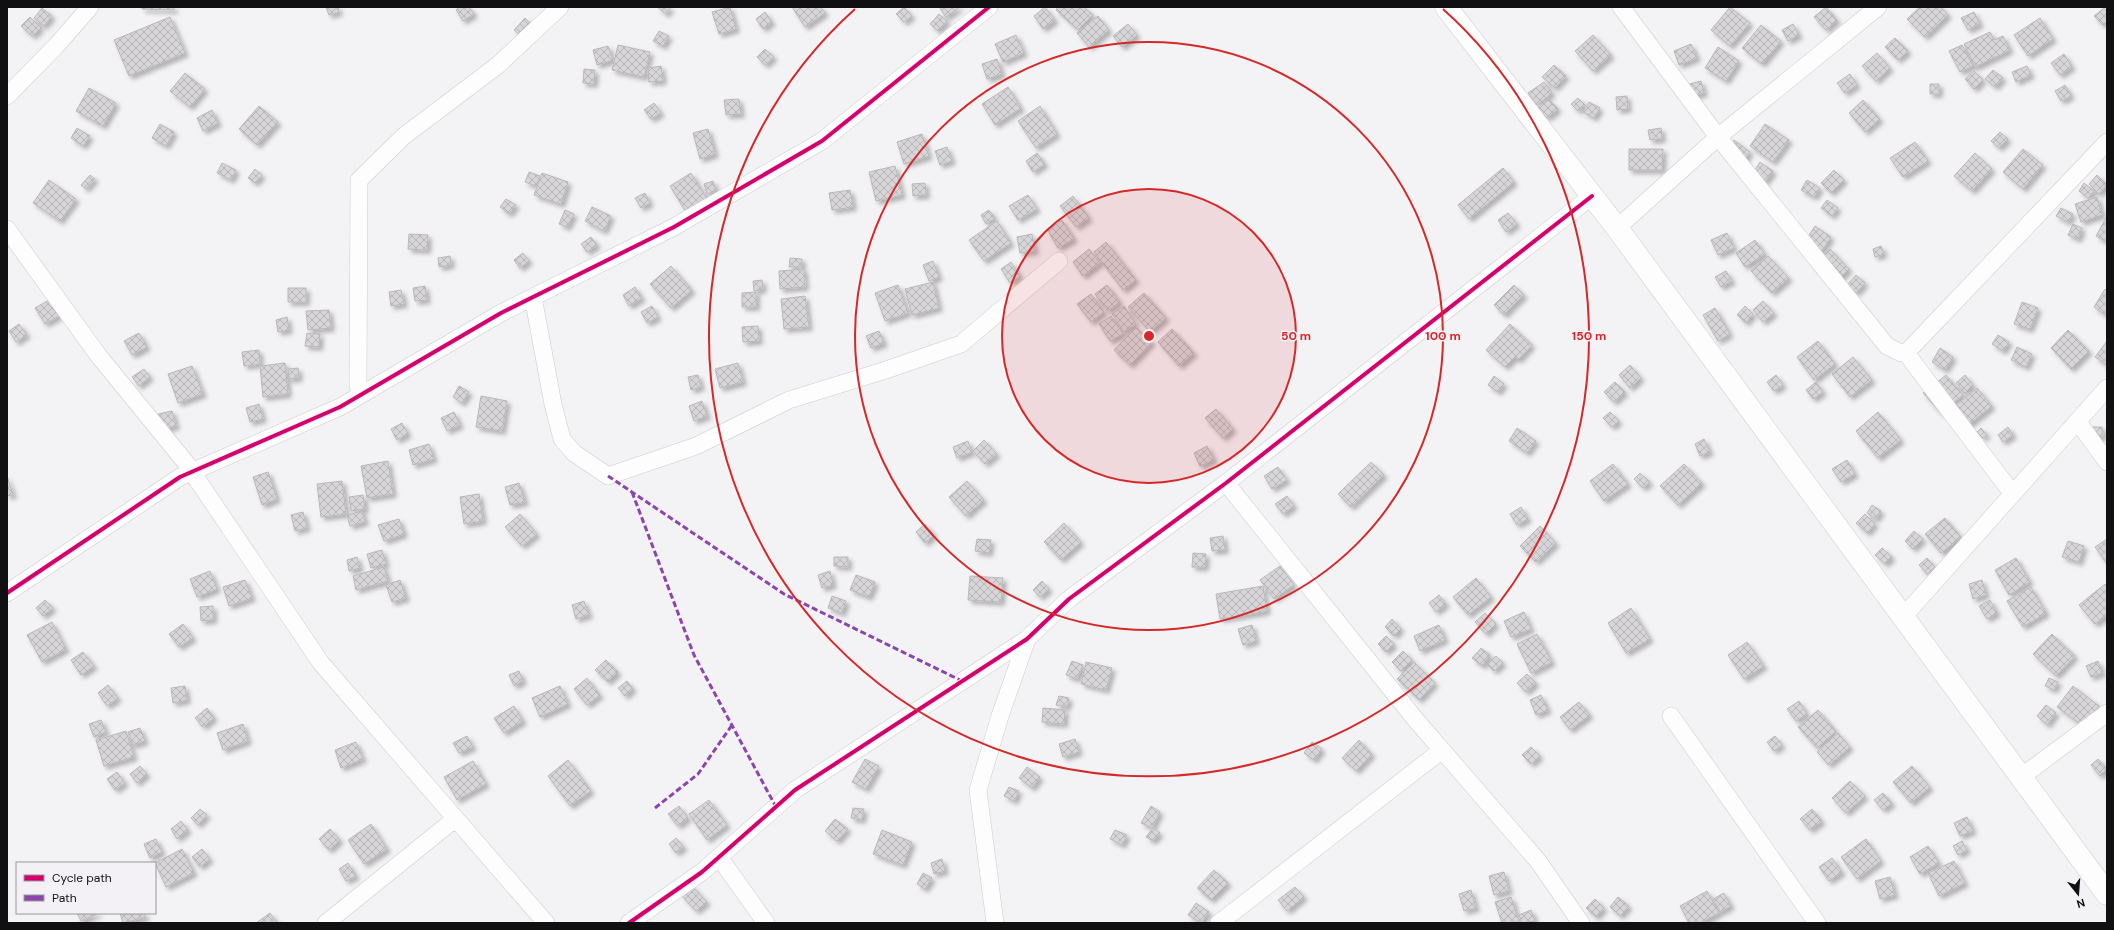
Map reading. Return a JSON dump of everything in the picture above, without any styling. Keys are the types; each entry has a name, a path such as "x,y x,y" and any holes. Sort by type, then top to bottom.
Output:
{"street":[{"path":"7,96 56,46 90,7"},
{"path":"358,386 359,180 404,136 498,65 560,7"},
{"path":"7,593 180,477 340,407 501,313 674,227 822,141 989,7"},
{"path":"1446,7 1617,228 2107,894"},
{"path":"1621,7 1718,137 1887,346 1901,353 1906,353 2012,494"},
{"path":"1617,228 1718,137 1871,9"},
{"path":"1906,353 2107,142"},
{"path":"629,923 702,872 795,790 1027,639 1069,599 1226,483 1592,196"},
{"path":"7,229 98,355 192,472 321,662 546,923"},
{"path":"533,297 553,404 562,439 574,453 608,476 696,446 790,400 886,370 961,344 1058,260"},
{"path":"1903,617 2107,388"},
{"path":"2078,422 2107,462"},
{"path":"1226,483 1442,750 1538,861 1581,923"},
{"path":"996,923 978,790 1000,716 1027,639"},
{"path":"2021,777 2107,713"},
{"path":"1671,716 1817,923"},
{"path":"1219,923 1442,750"},
{"path":"326,923 455,819"},
{"path":"720,857 766,923"}],"building":[{"path":"142,7 174,7 174,10 142,9"},
{"path":"326,7 338,7 339,12 329,15"},
{"path":"460,7 469,7 474,14 463,21 456,10"},
{"path":"657,7 671,7 666,14"},
{"path":"730,7 736,29 719,34 712,12"},
{"path":"792,7 821,7 825,13 805,27"},
{"path":"904,7 912,16 904,22 896,14"},
{"path":"939,7 960,7 946,17"},
{"path":"1045,7 1055,20 1043,29 1034,16"},
{"path":"1058,7 1084,7 1093,15 1078,30 1056,10"},
{"path":"1730,7 1750,23 1730,46 1711,30"},
{"path":"1826,7 1837,20 1826,30 1814,17"},
{"path":"1920,7 1941,7 1948,15 1925,37 1907,19"},
{"path":"42,8 52,16 44,26 34,18"},
{"path":"2104,8 2107,12 2107,21 2103,25 2094,16"},
{"path":"765,12 772,22 763,29 756,19"},
{"path":"1974,12 1980,24 1968,30 1961,18"},
{"path":"939,14 947,21 938,31 930,24"},
{"path":"1098,16 1109,30 1089,47 1077,33"},
{"path":"30,17 41,28 32,36 21,26"},
{"path":"170,17 185,53 129,76 114,40"},
{"path":"525,18 533,26 522,37 514,30"},
{"path":"2040,18 2053,39 2028,56 2014,35"},
{"path":"1128,24 1137,35 1122,47 1113,36"},
{"path":"1793,24 1799,35 1788,41 1782,30"},
{"path":"1761,25 1781,41 1762,64 1742,48"},
{"path":"659,31 669,36 663,46 653,41"},
{"path":"1990,32 1994,40 2003,36 2010,50 1975,67 1964,44"},
{"path":"1016,35 1024,53 1003,62 995,44"},
{"path":"1593,35 1611,55 1593,71 1575,51"},
{"path":"1895,38 1908,51 1898,60 1885,47"},
{"path":"1691,44 1697,58 1679,65 1674,51"},
{"path":"618,45 650,52 644,77 612,70"},
{"path":"1962,45 1973,66 1960,72 1949,51"},
{"path":"608,46 613,60 597,65 593,50"},
{"path":"1718,47 1739,61 1726,81 1705,68"},
{"path":"765,49 774,57 765,65 757,57"},
{"path":"1877,53 1890,68 1876,81 1862,66"},
{"path":"2064,54 2072,67 2060,75 2051,63"},
{"path":"997,59 1002,74 987,79 982,64"},
{"path":"1554,65 1566,76 1555,88 1542,77"},
{"path":"661,66 663,81 649,82 648,68"},
{"path":"2027,66 2031,75 2016,82 2012,72"},
{"path":"584,69 595,70 594,84 583,83"},
{"path":"1993,70 2003,78 1995,87 1985,79"},
{"path":"1974,71 1983,80 1974,89 1965,79"},
{"path":"185,73 205,89 190,107 170,91"},
{"path":"1850,74 1857,85 1845,93 1837,83"},
{"path":"1701,81 1704,93 1689,97 1686,85"},
{"path":"1544,82 1552,93 1537,105 1528,93"},
{"path":"1930,84 1939,84 1939,94 1930,94"},
{"path":"2065,85 2071,96 2061,101 2055,91"},
{"path":"1008,87 1021,108 995,125 982,104"},
{"path":"89,88 116,103 103,126 76,111"},
{"path":"1627,96 1628,109 1617,110 1616,97"},
{"path":"1578,98 1585,105 1578,111 1571,104"},
{"path":"739,99 741,114 726,115 724,100"},
{"path":"1548,99 1558,109 1547,118 1537,108"},
{"path":"1863,100 1880,119 1865,132 1849,113"},
{"path":"1589,102 1600,108 1594,118 1583,112"},
{"path":"654,103 661,113 651,119 644,110"},
{"path":"259,106 278,122 257,145 239,129"},
{"path":"1040,106 1057,134 1036,148 1018,121"},
{"path":"212,110 218,123 203,131 197,118"},
{"path":"160,124 174,132 166,146 152,138"},
{"path":"1765,124 1789,140 1773,162 1750,146"},
{"path":"77,128 90,136 83,146 71,138"},
{"path":"1661,128 1662,139 1650,140 1648,130"},
{"path":"708,129 715,154 700,159 693,133"},
{"path":"2000,132 2008,139 1999,148 1991,141"},
{"path":"922,134 929,156 904,164 897,142"},
{"path":"1734,140 1750,152 1741,165 1724,153"},
{"path":"1915,142 1928,161 1903,177 1890,158"},
{"path":"947,147 952,161 940,165 935,151"},
{"path":"1629,149 1663,149 1662,170 1629,170"},
{"path":"2023,149 2043,165 2023,189 2003,172"},
{"path":"1037,153 1045,164 1033,172 1026,161"},
{"path":"1975,153 1992,169 1972,191 1954,176"},
{"path":"1760,162 1773,171 1765,182 1753,173"},
{"path":"222,163 236,170 231,180 217,173"},
{"path":"895,166 902,195 876,201 869,172"},
{"path":"1503,168 1514,182 1469,219 1458,205"},
{"path":"255,169 262,175 255,183 248,178"},
{"path":"1834,170 1844,180 1831,193 1821,183"},
{"path":"529,172 540,176 536,186 525,182"},
{"path":"542,173 568,182 561,204 534,195"},
{"path":"691,173 707,199 686,212 670,186"},
{"path":"90,175 95,179 86,189 81,185"},
{"path":"2097,175 2107,185 2099,194 2089,184"},
{"path":"49,180 76,199 60,221 33,203"},
{"path":"1807,180 1820,188 1814,197 1801,190"},
{"path":"713,181 716,191 707,194 704,184"},
{"path":"925,183 926,195 913,196 912,184"},
{"path":"2084,183 2094,191 2088,198 2079,191"},
{"path":"850,190 853,207 832,210 829,193"},
{"path":"645,193 650,203 641,208 635,198"},
{"path":"1028,195 1037,209 1018,220 1009,206"},
{"path":"1073,196 1089,218 1076,227 1060,206"},
{"path":"2097,197 2102,215 2081,222 2075,204"},
{"path":"506,199 516,205 509,214 500,207"},
{"path":"1827,200 1838,208 1832,216 1821,208"},
{"path":"592,207 611,216 604,231 585,221"},
{"path":"2061,208 2073,214 2068,222 2056,216"},
{"path":"565,210 574,214 567,227 559,224"},
{"path":"989,210 995,218 986,224 981,215"},
{"path":"1508,213 1517,224 1506,232 1498,220"},
{"path":"2107,216 2107,242 2096,236"},
{"path":"1062,220 1074,239 1058,248 1047,229"},
{"path":"997,221 1011,243 984,261 969,240"},
{"path":"2073,224 2082,228 2078,239 2068,235"},
{"path":"1815,226 1831,237 1818,257 1802,246"},
{"path":"1727,233 1734,248 1718,255 1711,240"},
{"path":"409,234 428,235 427,250 408,249"},
{"path":"1032,234 1035,251 1020,253 1017,237"},
{"path":"591,237 597,245 587,252 581,244"},
{"path":"1755,240 1765,254 1745,267 1736,253"},
{"path":"1106,242 1136,280 1123,290 1094,252"},
{"path":"1881,246 1884,254 1875,257 1873,249"},
{"path":"1089,249 1100,263 1083,276 1073,262"},
{"path":"1830,249 1849,269 1833,285 1813,265"},
{"path":"523,253 529,261 520,268 514,260"},
{"path":"450,256 451,265 439,267 438,258"},
{"path":"1768,256 1789,278 1772,293 1751,271"},
{"path":"790,258 802,259 802,267 789,267"},
{"path":"933,261 939,277 929,281 923,265"},
{"path":"1011,262 1020,276 1010,283 1001,269"},
{"path":"671,266 692,290 671,308 650,284"},
{"path":"804,269 805,287 780,289 779,271"},
{"path":"1726,271 1732,281 1721,287 1715,277"},
{"path":"1856,275 1865,283 1856,293 1847,285"},
{"path":"762,280 763,289 754,291 753,281"},
{"path":"933,282 939,308 912,315 905,289"},
{"path":"898,285 908,313 885,321 875,293"},
{"path":"1107,285 1120,302 1108,311 1095,294"},
{"path":"1514,285 1524,295 1504,315 1494,305"},
{"path":"425,286 427,300 415,301 413,288"},
{"path":"635,287 642,298 629,306 623,295"},
{"path":"288,288 306,288 306,302 288,302"},
{"path":"2105,289 2107,291 2107,316 2094,307"},
{"path":"401,290 404,304 391,306 389,292"},
{"path":"756,292 756,307 742,307 742,293"},
{"path":"1144,293 1166,318 1150,332 1128,307"},
{"path":"1091,294 1104,312 1091,322 1077,304"},
{"path":"805,296 809,327 784,329 781,299"},
{"path":"49,300 59,316 45,324 35,308"},
{"path":"1763,301 1774,313 1763,322 1753,310"},
{"path":"2022,302 2038,308 2030,329 2014,324"},
{"path":"652,306 658,317 647,323 641,312"},
{"path":"1124,306 1136,324 1124,332 1112,314"},
{"path":"1745,306 1753,314 1746,323 1737,315"},
{"path":"1715,308 1730,334 1718,341 1703,315"},
{"path":"329,310 331,328 308,330 306,311"},
{"path":"1111,316 1123,334 1110,341 1099,324"},
{"path":"287,317 289,330 278,332 276,320"},
{"path":"19,324 27,335 16,342 9,331"},
{"path":"1510,324 1532,345 1518,360 1515,357 1505,367 1486,350"},
{"path":"758,326 759,341 743,342 742,327"},
{"path":"1136,327 1152,342 1130,365 1114,350"},
{"path":"1172,329 1194,353 1179,366 1158,342"},
{"path":"2068,330 2089,351 2071,369 2051,348"},
{"path":"879,331 884,343 871,348 866,336"},
{"path":"139,333 147,347 132,355 124,341"},
{"path":"307,333 320,334 319,347 305,346"},
{"path":"1998,335 2009,342 2003,351 1992,344"},
{"path":"1818,341 1835,364 1814,380 1797,357"},
{"path":"2107,341 2107,365 2095,357"},
{"path":"2017,347 2032,354 2026,367 2011,360"},
{"path":"1940,348 1953,357 1945,370 1932,362"},
{"path":"259,350 260,364 244,366 242,352"},
{"path":"1853,357 1872,380 1850,397 1832,374"},
{"path":"285,363 288,394 263,397 260,366"},
{"path":"738,363 743,382 720,388 715,369"},
{"path":"1630,365 1641,378 1630,388 1619,375"},
{"path":"192,366 203,394 178,403 168,374"},
{"path":"298,368 299,378 289,379 288,369"},
{"path":"144,369 150,377 139,386 132,377"},
{"path":"698,375 701,387 691,390 688,377"},
{"path":"1776,375 1783,385 1774,391 1767,382"},
{"path":"1946,375 1963,395 1941,413 1923,393"},
{"path":"1965,375 1973,385 1965,393 1956,383"},
{"path":"1494,376 1504,384 1498,392 1488,385"},
{"path":"1615,382 1625,392 1614,402 1604,392"},
{"path":"1816,382 1823,392 1813,399 1806,390"},
{"path":"459,386 469,392 462,403 453,397"},
{"path":"1977,388 1992,406 1968,425 1954,407"},
{"path":"481,396 507,401 502,431 476,427"},
{"path":"702,401 707,416 694,421 689,406"},
{"path":"259,404 263,419 250,422 246,408"},
{"path":"1216,409 1233,429 1223,438 1205,418"},
{"path":"172,411 176,426 162,430 158,414"},
{"path":"454,412 460,425 447,431 441,418"},
{"path":"1610,412 1619,421 1612,427 1603,418"},
{"path":"1878,412 1901,440 1878,458 1856,431"},
{"path":"402,423 408,434 397,440 391,429"},
{"path":"2008,427 2013,435 2003,442 1998,435"},
{"path":"2093,427 2102,427 2103,437 2092,437"},
{"path":"1517,428 1536,441 1527,453 1509,441"},
{"path":"1981,428 1987,435 1983,438 1977,432"},
{"path":"1704,439 1710,452 1700,456 1695,444"},
{"path":"984,440 997,454 985,464 973,451"},
{"path":"968,441 972,452 957,458 953,447"},
{"path":"429,444 434,459 413,465 409,450"},
{"path":"1207,446 1214,460 1200,466 1194,453"},
{"path":"1847,460 1855,474 1841,482 1832,469"},
{"path":"388,461 393,494 367,498 361,466"},
{"path":"1371,462 1384,475 1351,507 1338,494"},
{"path":"1613,464 1628,484 1604,501 1590,481"},
{"path":"1684,464 1702,483 1678,505 1660,486"},
{"path":"1278,467 1287,480 1272,489 1264,476"},
{"path":"268,472 277,499 262,505 253,477"},
{"path":"1640,473 1650,482 1643,488 1634,479"},
{"path":"7,476 13,495 7,496"},
{"path":"342,481 346,514 321,517 317,484"},
{"path":"967,481 984,500 966,516 949,497"},
{"path":"519,483 525,502 510,505 505,487"},
{"path":"479,494 483,521 464,524 460,497"},
{"path":"363,495 365,509 351,511 349,497"},
{"path":"1287,496 1294,506 1283,514 1275,504"},
{"path":"1872,505 1881,511 1876,519 1867,513"},
{"path":"1521,507 1528,519 1517,525 1510,514"},
{"path":"362,511 365,522 350,526 347,515"},
{"path":"303,512 307,528 295,531 291,515"},
{"path":"520,514 537,534 522,546 505,527"},
{"path":"1865,514 1875,524 1867,533 1856,523"},
{"path":"1945,518 1961,537 1941,553 1925,534"},
{"path":"399,519 404,534 384,541 378,525"},
{"path":"1064,523 1081,542 1061,560 1044,542"},
{"path":"925,524 934,535 925,543 916,532"},
{"path":"1540,526 1556,543 1536,562 1520,546"},
{"path":"1914,531 1923,539 1913,549 1905,541"},
{"path":"1223,536 1225,550 1212,551 1210,538"},
{"path":"977,539 991,540 989,553 975,551"},
{"path":"2107,539 2107,564 2095,547"},
{"path":"2068,541 2084,546 2079,562 2062,557"},
{"path":"1882,548 1892,557 1885,564 1875,555"},
{"path":"382,550 386,564 371,568 367,554"},
{"path":"1193,553 1206,554 1205,567 1192,567"},
{"path":"357,557 360,568 349,571 347,560"},
{"path":"834,557 848,557 848,567 834,566"},
{"path":"1927,558 1935,567 1927,574 1919,565"},
{"path":"2016,558 2030,582 2009,595 1995,570"},
{"path":"1280,566 1294,585 1274,599 1260,580"},
{"path":"384,567 388,581 356,590 353,576"},
{"path":"210,571 217,589 197,597 190,579"},
{"path":"830,571 833,585 822,588 818,575"},
{"path":"856,575 875,582 869,597 850,590"},
{"path":"970,576 1003,578 1001,602 968,600"},
{"path":"1476,578 1491,597 1468,615 1453,597"},
{"path":"245,580 252,598 229,606 223,587"},
{"path":"400,580 406,598 392,602 386,585"},
{"path":"1982,580 1986,595 1973,599 1969,584"},
{"path":"1042,581 1049,589 1040,597 1033,590"},
{"path":"2105,584 2107,587 2107,615 2095,624 2079,605"},
{"path":"1263,586 1267,611 1220,619 1216,594"},
{"path":"2031,587 2046,613 2023,627 2007,601"},
{"path":"1439,595 1446,604 1436,612 1429,603"},
{"path":"832,596 846,601 842,613 828,608"},
{"path":"45,600 53,608 43,616 36,608"},
{"path":"1990,600 1997,613 1987,619 1979,606"},
{"path":"584,601 589,615 576,619 572,605"},
{"path":"213,606 213,620 201,621 200,607"},
{"path":"1631,608 1650,639 1626,653 1608,623"},
{"path":"1524,612 1531,629 1511,637 1504,621"},
{"path":"1485,613 1496,624 1486,634 1475,622"},
{"path":"1392,619 1401,629 1394,636 1385,627"},
{"path":"52,622 66,649 42,662 27,635"},
{"path":"183,624 193,638 179,647 169,634"},
{"path":"1252,625 1256,641 1243,645 1238,629"},
{"path":"1439,625 1445,640 1420,651 1414,636"},
{"path":"1537,634 1552,662 1531,673 1517,644"},
{"path":"2052,634 2075,656 2056,676 2033,654"},
{"path":"1386,636 1394,644 1386,652 1378,644"},
{"path":"1747,642 1764,666 1744,679 1728,655"},
{"path":"1481,648 1490,655 1482,666 1472,658"},
{"path":"1403,651 1412,660 1401,671 1392,662"},
{"path":"83,652 94,666 81,675 71,660"},
{"path":"1496,656 1503,663 1494,671 1487,664"},
{"path":"606,660 618,672 608,682 595,670"},
{"path":"1072,661 1083,665 1077,679 1066,675"},
{"path":"2098,661 2102,673 2091,677 2086,666"},
{"path":"1086,662 1112,668 1106,690 1081,684"},
{"path":"1414,662 1435,683 1419,700 1397,679"},
{"path":"519,671 523,681 514,686 509,675"},
{"path":"1527,674 1536,683 1526,692 1517,683"},
{"path":"587,678 600,695 587,705 574,689"},
{"path":"2049,678 2058,682 2054,690 2045,686"},
{"path":"627,681 633,689 625,696 618,688"},
{"path":"108,685 118,698 107,706 98,693"},
{"path":"185,686 187,700 173,703 171,688"},
{"path":"560,686 568,704 540,717 532,698"},
{"path":"2073,686 2099,706 2083,726 2057,707"},
{"path":"1541,695 1548,710 1536,715 1530,700"},
{"path":"1059,696 1069,698 1067,707 1056,705"},
{"path":"1799,701 1807,714 1796,721 1787,709"},
{"path":"1579,702 1590,715 1570,730 1560,717"},
{"path":"2046,705 2056,713 2047,725 2037,716"},
{"path":"514,706 523,721 504,733 494,718"},
{"path":"207,708 214,718 203,727 195,718"},
{"path":"1043,708 1065,710 1064,724 1042,722"},
{"path":"1818,710 1836,731 1817,748 1798,727"},
{"path":"101,720 106,732 94,737 89,724"},
{"path":"243,724 248,741 223,750 217,733"},
{"path":"140,728 145,741 133,745 128,732"},
{"path":"126,731 134,757 104,766 96,740"},
{"path":"1838,733 1850,747 1829,765 1817,752"},
{"path":"467,736 473,747 459,753 453,743"},
{"path":"1775,736 1782,745 1774,751 1767,742"},
{"path":"1075,739 1079,752 1063,757 1059,744"},
{"path":"1359,740 1372,754 1356,771 1342,758"},
{"path":"356,742 363,759 341,768 335,750"},
{"path":"1312,742 1322,749 1314,760 1304,753"},
{"path":"1531,747 1540,756 1531,764 1522,755"},
{"path":"865,759 879,766 866,789 852,782"},
{"path":"2098,759 2107,769 2100,776 2091,765"},
{"path":"568,760 591,791 570,806 548,776"},
{"path":"473,761 486,784 457,800 444,777"},
{"path":"140,766 147,774 137,783 130,774"},
{"path":"1912,766 1930,787 1911,803 1893,782"},
{"path":"1027,767 1040,777 1032,788 1019,778"},
{"path":"117,772 125,783 115,790 107,779"},
{"path":"1850,781 1865,796 1846,813 1832,798"},
{"path":"1009,787 1019,791 1014,801 1004,796"},
{"path":"1883,793 1892,803 1883,810 1874,800"},
{"path":"709,800 727,825 707,840 689,814"},
{"path":"679,806 688,818 678,826 668,814"},
{"path":"1151,806 1160,812 1152,828 1141,823"},
{"path":"853,808 864,809 862,820 851,818"},
{"path":"200,809 207,815 198,825 191,818"},
{"path":"1812,809 1822,821 1810,830 1800,819"},
{"path":"1967,817 1973,831 1960,836 1954,823"},
{"path":"835,819 848,829 837,841 825,831"},
{"path":"181,821 188,830 177,839 171,829"},
{"path":"371,824 387,849 364,864 348,840"},
{"path":"1153,828 1160,833 1153,841 1146,837"},
{"path":"330,829 340,840 329,850 319,839"},
{"path":"882,830 912,842 903,865 873,854"},
{"path":"1115,830 1127,835 1122,845 1110,839"},
{"path":"676,838 684,847 676,853 669,844"},
{"path":"156,839 162,852 150,858 144,844"},
{"path":"1866,839 1881,861 1857,879 1841,857"},
{"path":"1962,841 1967,850 1958,855 1953,846"},
{"path":"1928,846 1939,863 1920,874 1910,857"},
{"path":"182,849 194,873 166,887 156,862"},
{"path":"202,849 210,859 200,867 192,857"},
{"path":"1832,858 1842,872 1829,881 1819,867"},
{"path":"942,859 945,871 934,874 931,863"},
{"path":"1954,861 1965,883 1939,896 1928,873"},
{"path":"348,863 356,876 346,881 339,869"},
{"path":"1214,870 1228,883 1211,900 1197,888"},
{"path":"1504,872 1509,891 1494,895 1489,876"},
{"path":"923,873 932,878 925,889 917,884"},
{"path":"1890,877 1895,895 1880,899 1875,881"},
{"path":"691,885 707,902 696,911 681,895"},
{"path":"1295,887 1304,897 1287,911 1278,900"},
{"path":"1471,890 1476,908 1464,911 1459,894"},
{"path":"1707,891 1719,913 1700,923 1689,923 1680,906"},
{"path":"1724,893 1731,906 1720,912 1713,899"},
{"path":"1511,897 1519,922 1502,923 1495,902"},
{"path":"1618,897 1629,906 1620,916 1610,907"},
{"path":"1595,899 1604,908 1596,917 1586,908"},
{"path":"1196,903 1209,912 1201,923 1188,915"},
{"path":"1531,910 1535,921 1522,923 1519,915"},
{"path":"270,913 277,923 256,923"},
{"path":"78,914 97,914 81,921"},
{"path":"120,914 144,914 146,917 123,923"}],"marked path":[{"path":"608,476 784,594 962,681"},
{"path":"632,492 694,655 776,807"},
{"path":"655,808 698,774 732,725"}],"cycle path":[{"path":"7,593 180,477 340,407 501,313 674,227 822,141 989,7"},
{"path":"629,923 702,872 795,790 1027,639 1069,599 1226,483 1592,196"}]}
